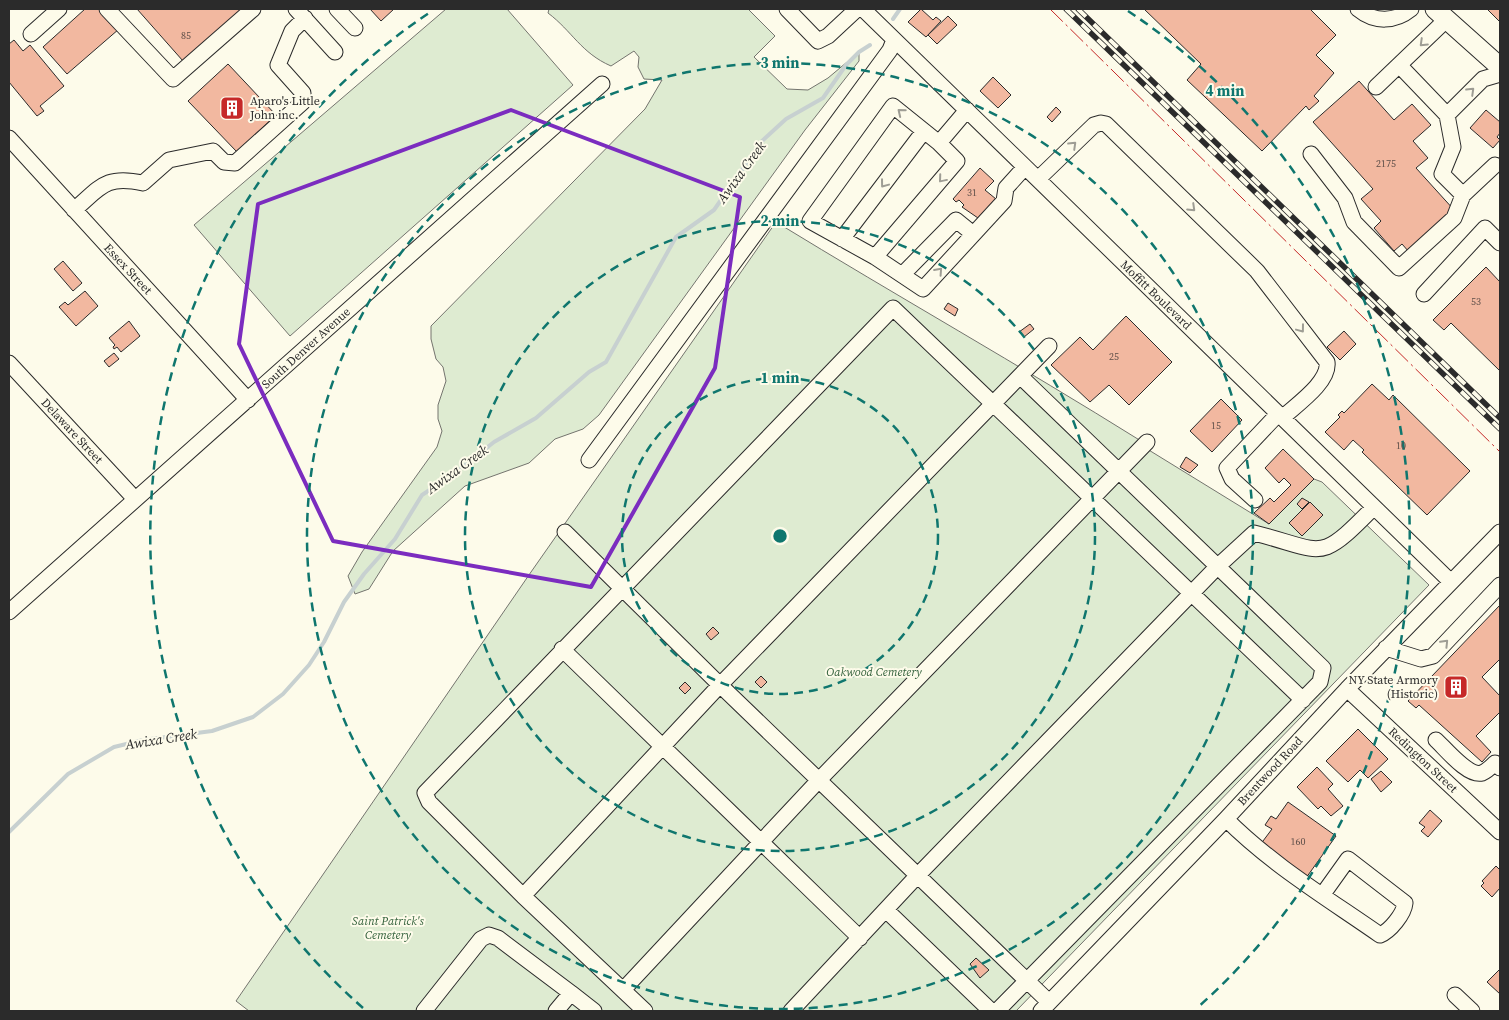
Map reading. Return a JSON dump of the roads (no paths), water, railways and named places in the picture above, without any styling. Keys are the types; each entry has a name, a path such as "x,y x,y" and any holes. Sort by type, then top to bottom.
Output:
{"main road":[{"path":"1441,14 1500,67"}],"street":[{"path":"31,34 59,9"},
{"path":"107,9 173,79 253,9"},
{"path":"337,9 355,28"},
{"path":"787,9 818,41 828,36 857,9"},
{"name":"Moffitt Boulevard","path":"863,9 1450,582"},
{"path":"1358,9 1366,15 1387,20 1400,17 1411,9"},
{"path":"74,210 107,182 124,179 143,182 169,160 212,151 224,162 235,163 303,102 303,93 278,65 301,14 335,52"},
{"path":"1376,87 1400,66 1441,14"},
{"path":"589,460 890,50 894,40"},
{"path":"1400,66 1447,115 1453,147 1442,174 1463,195"},
{"path":"1447,115 1483,79 1500,74"},
{"name":"South Denver Avenue","path":"9,612 602,84"},
{"path":"875,257 957,161 939,143 893,106 810,221 875,257 923,289 972,233 1004,201 1006,188 1025,167"},
{"path":"939,143 967,110"},
{"path":"1038,179 1094,125 1106,124 1257,271 1326,362 1328,370 1324,379 1280,416 1227,468 1232,479 1255,500"},
{"path":"842,239 924,131"},
{"name":"Essex Street","path":"9,138 248,400"},
{"path":"1311,154 1345,198 1354,222 1399,268 1454,218 1463,195 1494,165"},
{"path":"902,275 956,220 972,233"},
{"path":"1424,294 1485,228 1500,243"},
{"path":"645,1011 523,896 429,802 425,793 893,308 1303,700"},
{"path":"523,896 720,685 1049,346"},
{"name":"Delaware Street","path":"9,363 134,499"},
{"path":"997,1011 1303,700 1320,682 1323,668 1217,568 1020,376"},
{"path":"623,990 819,780 1147,442"},
{"path":"792,1011 918,875 1191,594 1254,533 1311,550 1327,549 1342,539 1374,507"},
{"path":"565,532 720,685 1027,981 1045,1007"},
{"name":"Brentwood Road","path":"1045,1007 1226,819 1346,689 1500,532"},
{"path":"1386,648 1421,659 1432,656 1500,584"},
{"path":"562,649 860,938"},
{"name":"Redington Street","path":"1346,689 1500,832"},
{"path":"1436,740 1462,765 1475,773 1480,773 1495,764 1500,768"},
{"path":"1226,819 1252,845 1380,935 1386,932 1404,909 1405,903 1348,859 1323,894"},
{"path":"886,910 991,1011"},
{"path":"424,1011 481,939 489,934 498,938 594,1011"},
{"path":"556,1011 571,993"},
{"path":"1456,995 1472,1011"}],"waterway":[{"name":"Awixa Creek","path":"893,19 900,9"},
{"name":"Awixa Creek","path":"9,832 68,774 114,747 143,740 212,731 253,717 283,694 309,665 324,642 344,602 364,574 395,539 422,495 454,474 494,442 536,418 589,372 606,362 676,237 714,210 762,141 786,119 823,98 846,65 859,52 870,45"}],"railway":[{"path":"1066,9 1500,429"},
{"path":"1078,9 1500,418"}],"place":[{"name":"Aparo's Little John inc.","path":"232,108"},
{"name":"NY State Armory (Historic)","path":"1456,687"}],"park label":[{"name":"Oakwood Cemetery","path":"874,672"},
{"name":"Saint Patrick's Cemetery","path":"388,928"}]}
